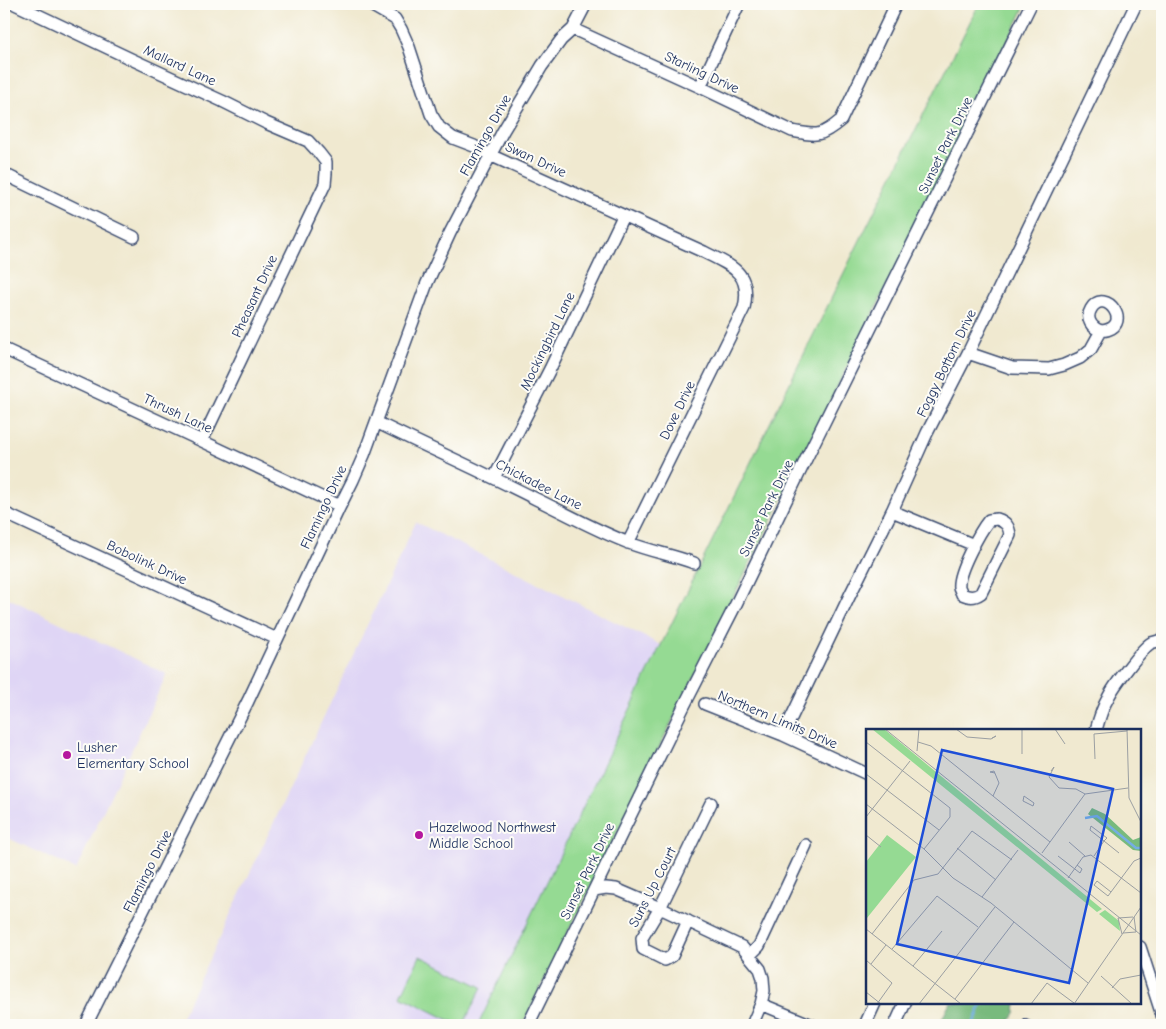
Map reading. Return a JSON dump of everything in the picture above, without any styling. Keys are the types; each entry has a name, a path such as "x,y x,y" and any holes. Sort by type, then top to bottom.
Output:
{"street":[{"name":"Mallard Lane","path":"15,4 308,141 326,162"},
{"name":"Swan Drive","path":"369,4 395,19 401,29 431,114 439,127 453,138 704,252 732,267 741,276 746,288"},
{"name":"Flamingo Drive","path":"86,1025 206,786 354,480 428,283 450,233 503,131 542,66 561,40 573,28 586,4"},
{"path":"700,87 739,4"},
{"name":"Starling Drive","path":"573,28 792,131 806,134 821,134 841,120 896,4"},
{"name":"Sunset Park Drive","path":"528,1025 1031,4"},
{"name":"Foggy Bottom Drive","path":"783,735 892,511 927,433 968,353 1136,4"},
{"name":"Pheasant Drive","path":"202,441 325,184 326,162"},
{"path":"4,174 134,237"},
{"name":"Mockingbird Lane","path":"494,478 562,344 623,216"},
{"name":"Dove Drive","path":"628,543 744,308 746,288"},
{"path":"968,353 1012,368 1049,369 1080,358 1090,349 1101,331"},
{"name":"Thrush Lane","path":"4,349 340,506"},
{"name":"Chickadee Lane","path":"376,422 628,543 650,551 694,562"},
{"path":"892,511 974,545"},
{"name":"Bobolink Drive","path":"4,513 277,639"},
{"path":"997,519 1004,522 1009,528 1010,535 981,593 975,597 968,597 962,594 958,587 960,577 974,545 989,520 997,519"},
{"path":"1096,729 1108,697 1126,671 1151,643 1162,640"},
{"name":"Northern Limits Drive","path":"705,704 783,735 866,774"},
{"name":"Suns Up Court","path":"688,921 672,956 665,960 643,949 642,938 660,908 711,802"},
{"path":"750,955 759,946 806,845"},
{"path":"594,890 616,889 742,947 760,969 763,978 762,1004 752,1025"},
{"path":"1141,950 1162,1015"},
{"path":"762,1004 812,1025"},
{"path":"865,1025 876,1004"},
{"path":"895,1025 905,1004"}],"lane":[{"path":"1025,1025 1026,1023 1030,1025"}],"shaded area":[{"name":"Hazelwood Northwest Middle School","path":"416,522 661,645 478,1025 178,1025"},
{"name":"Lusher Elementary School","path":"4,596 167,674 76,870 4,836"}],"green space":[{"path":"979,4 1026,4 522,1025 478,1025 661,645 861,238"},
{"path":"420,956 482,987 463,1025 459,1025 401,996"},
{"path":"950,1004 1016,1004 1015,1013 1007,1025 939,1025"}],"waterway":[{"path":"973,1025 982,1004"}],"place":[{"name":"Lusher Elementary School","path":"67,755"},
{"name":"Hazelwood Northwest Middle School","path":"419,835"}]}
